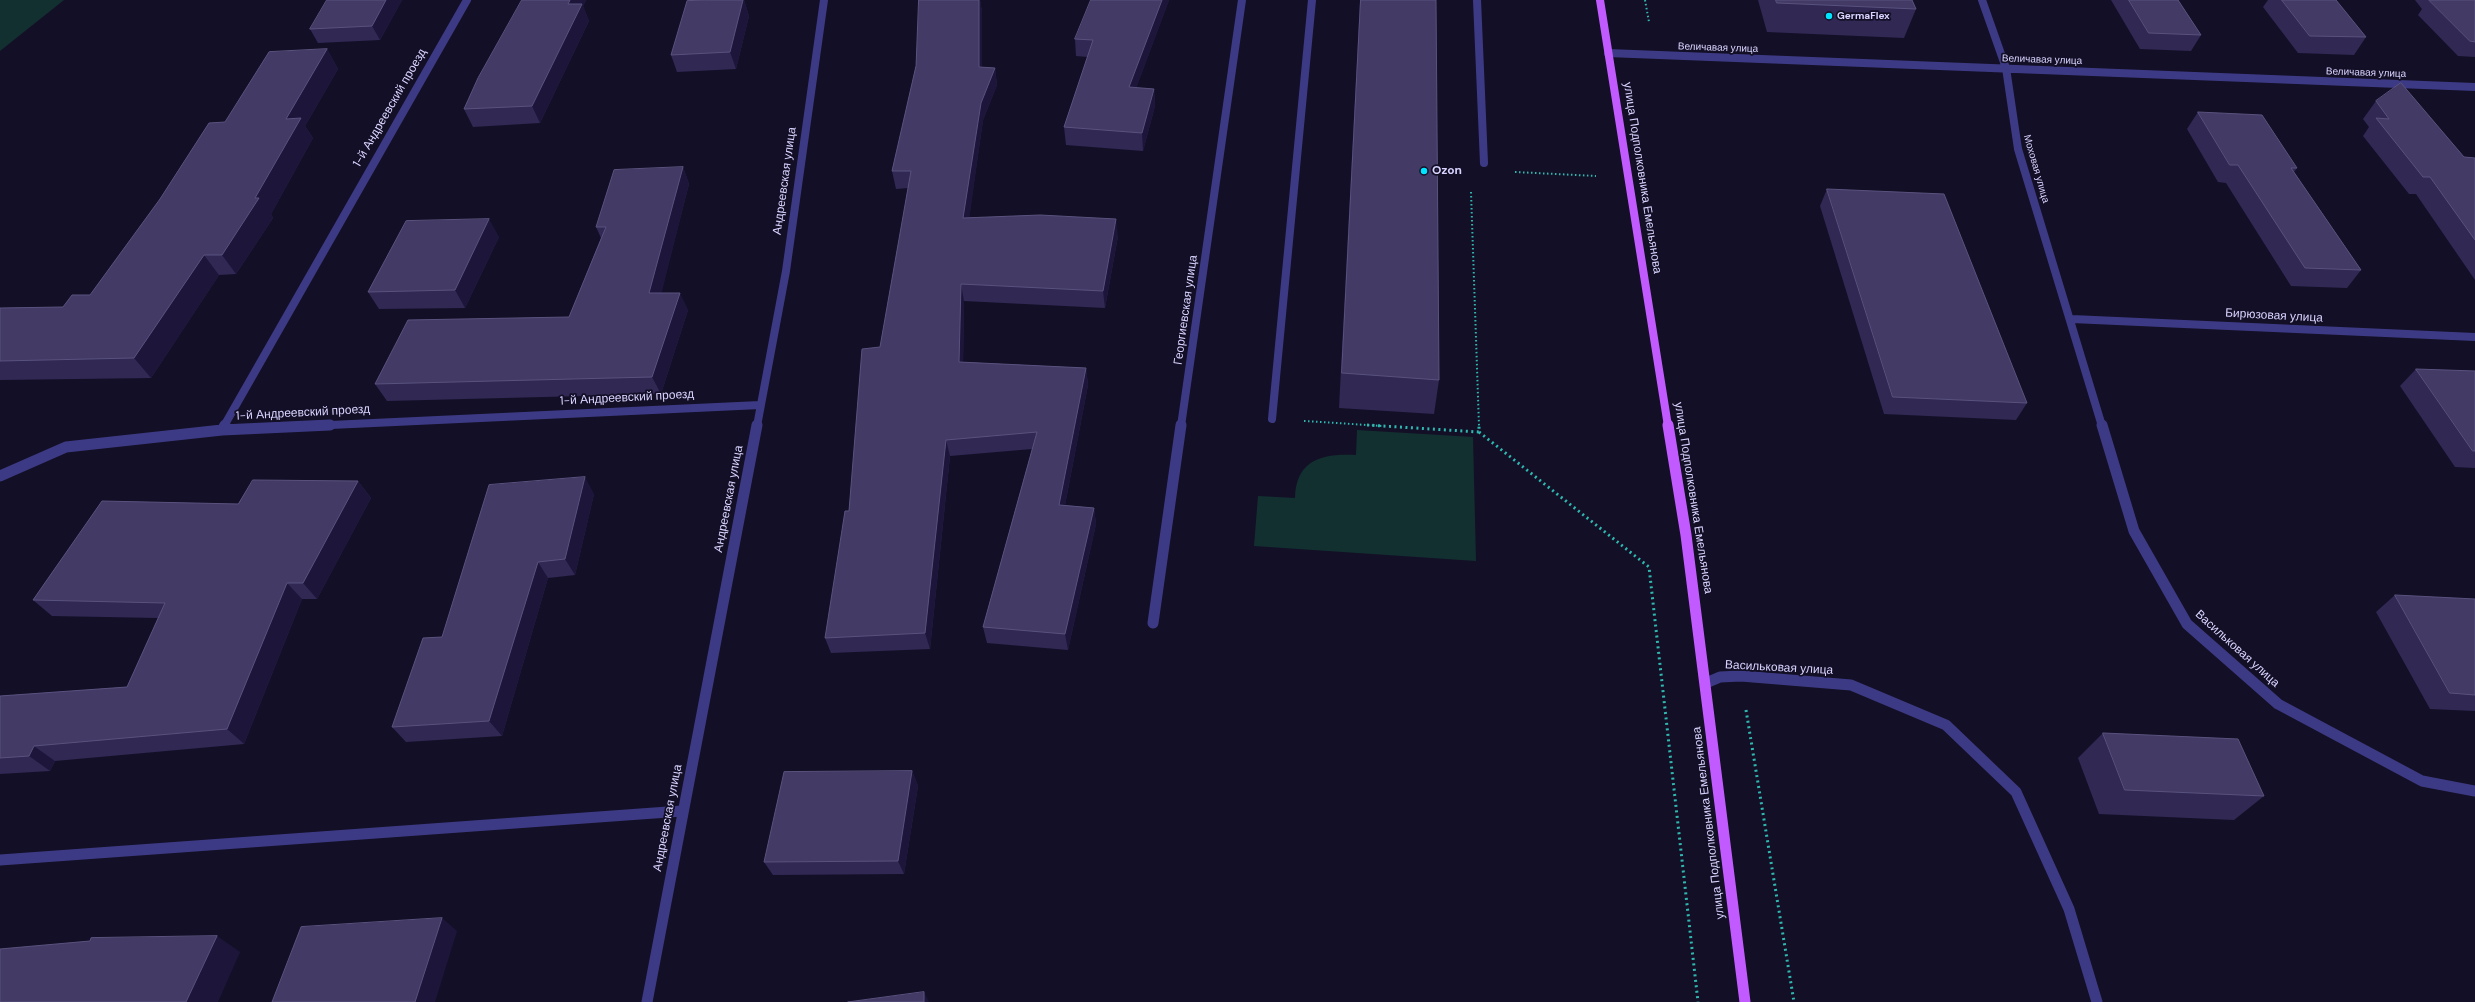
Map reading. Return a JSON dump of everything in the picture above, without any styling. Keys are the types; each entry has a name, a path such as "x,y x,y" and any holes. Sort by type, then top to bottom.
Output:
{"main road":[{"name":"улица Подполковника Емельянова","path":"1600,0 1686,535 1706,683 1745,1002"}],"street":[{"name":"1-й Андреевский проезд","path":"222,430 467,0"},
{"name":"Андреевская улица","path":"647,1002 682,811 786,271 824,0"},
{"name":"Георгиевская улица","path":"1153,622 1242,0"},
{"path":"1272,419 1312,0"},
{"path":"1477,0 1485,167"},
{"name":"Моховая улица","path":"1982,0 2006,68 2018,149 2072,319"},
{"name":"Величавая улица","path":"1608,54 2475,87"},
{"name":"Бирюзовая улица","path":"2072,319 2475,337"},
{"name":"Васильковая улица","path":"2072,319 2134,531 2187,624 2278,704 2422,781 2475,791"},
{"name":"1-й Андреевский проезд","path":"222,430 760,405"},
{"path":"0,476 66,447 222,430"},
{"name":"Васильковая улица","path":"1706,683 1720,677 1741,676 1851,685 1946,725 2016,792 2069,909 2097,1002"},
{"path":"0,860 682,811"}],"path":[{"path":"1478,432 1470,169 1485,167 1628,178"},
{"path":"1272,419 1478,432 1649,567 1698,1002"},
{"path":"1741,676 1794,1002"}],"green space":[{"path":"0,0 64,0 0,51"},
{"path":"1357,430 1473,437 1476,561 1254,546 1258,496 1295,498 1300,475 1306,467 1313,462 1332,456 1356,455"}],"building":[{"path":"327,0 386,0 372,26 310,29"},
{"path":"522,0 570,0 568,4 582,4 532,106 464,109 478,78"},
{"path":"743,0 730,52 671,55 687,1"},
{"path":"919,0 979,0 979,67 995,68 981,103 963,218 1040,215 1116,219 1103,291 961,284 959,362 1086,368 1059,505 1094,508 1065,634 983,627 1037,432 946,440 925,633 825,638 845,511 849,511 862,349 880,347 911,171 892,171 916,66"},
{"path":"1091,0 1162,0 1129,87 1154,89 1142,133 1064,127 1093,40 1075,39"},
{"path":"1361,0 1436,0 1439,380 1342,373"},
{"path":"1776,0 1912,0 1916,9 1777,3"},
{"path":"2129,0 2178,0 2201,35 2149,33"},
{"path":"2282,0 2336,0 2366,37 2310,36"},
{"path":"2429,0 2475,0 2475,42 2470,41"},
{"path":"327,49 286,119 301,118 255,198 259,198 222,255 204,255 134,358 0,361 0,308 63,307 72,295 90,295 160,199 209,123 225,122 269,52"},
{"path":"2401,83 2464,157 2475,158 2475,240 2430,177 2423,177 2376,118 2389,119 2376,101"},
{"path":"2198,112 2262,115 2297,168 2291,168 2361,270 2305,268 2238,165 2230,165"},
{"path":"683,167 649,293 680,293 652,377 375,384 408,320 569,317 606,227 596,227 614,170"},
{"path":"1827,189 1944,194 2027,403 1893,397"},
{"path":"489,219 455,290 368,292 406,221"},
{"path":"2416,369 2475,371 2475,451 2473,451"},
{"path":"585,477 565,559 538,562 489,721 392,727 423,638 442,637 489,485"},
{"path":"253,480 358,481 303,583 287,583 227,729 34,746 29,756 0,758 0,696 127,687 165,603 33,600 102,501 238,504"},
{"path":"2395,595 2475,599 2475,695 2450,693"},
{"path":"2103,733 2238,739 2264,796 2125,790"},
{"path":"912,771 898,861 764,862 784,772"},
{"path":"442,918 415,1002 272,1002 301,927"},
{"path":"217,936 186,1002 0,1002 0,949 90,941 91,938"},
{"path":"924,992 924,1002 848,1002"}],"place":[{"name":"GermaFlex","path":"1829,16"},
{"name":"Ozon","path":"1424,171"}]}
